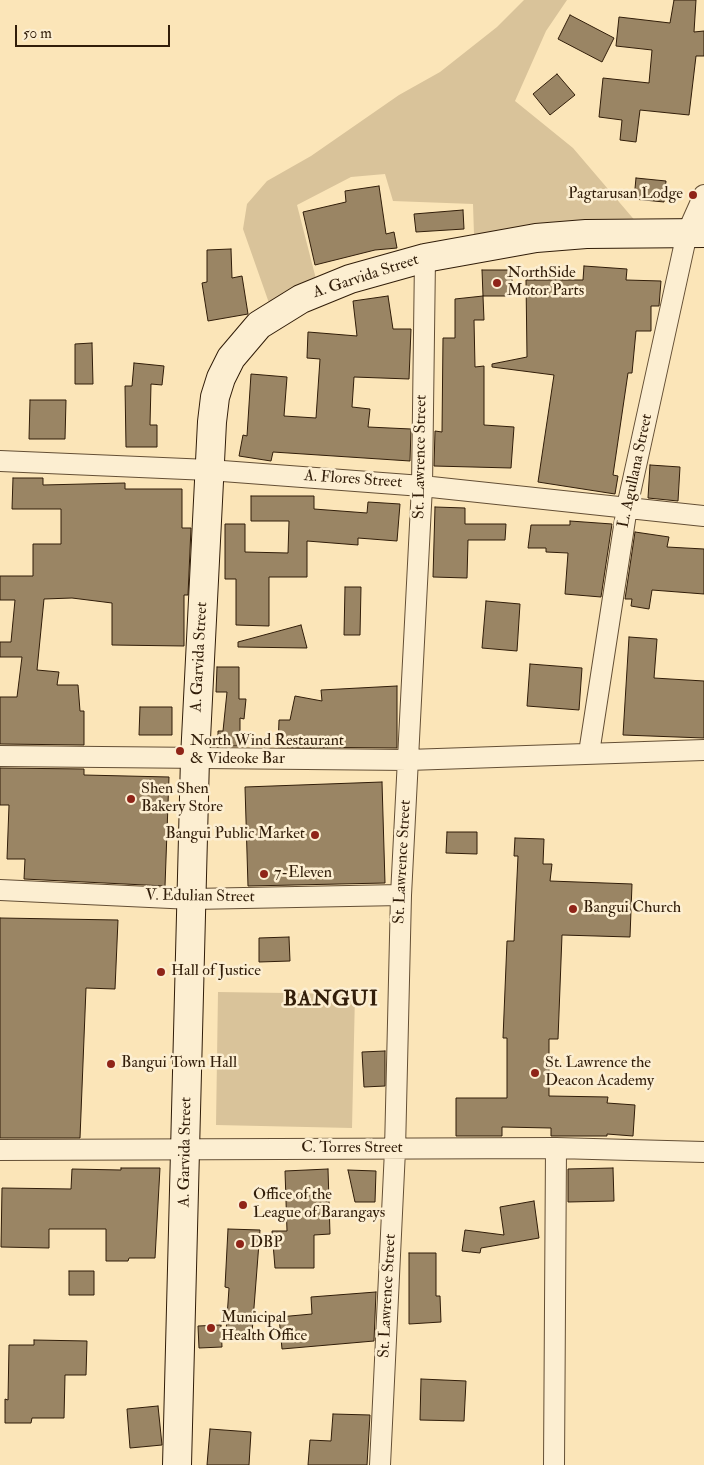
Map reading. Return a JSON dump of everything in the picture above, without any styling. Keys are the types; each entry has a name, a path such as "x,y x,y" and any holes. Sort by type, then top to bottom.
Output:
{"main road":[{"name":"A. Garvida Street","path":"177,1465 195,758 209,470 213,414 221,378 231,358 259,325 301,299 325,288 425,258 536,238 586,234 696,233"}],"street":[{"name":"L. Agullana Street","path":"589,753 627,507 704,195"},
{"name":"St. Lawrence Street","path":"380,1465 395,1150 401,895 422,486 425,258"},
{"name":"A. Flores Street","path":"0,461 209,470 422,486 704,516"},
{"path":"0,756 408,760 704,750"},
{"name":"V. Edulian Street","path":"0,890 192,899 401,895"},
{"path":"554,1465 556,1148"},
{"name":"C. Torres Street","path":"0,1150 556,1148 704,1152"}],"shaded area":[{"path":"524,0 567,0 546,31 515,101 573,148 637,223 540,223 474,235 473,204 393,201 385,174 351,177 297,205 316,279 269,303 243,229 247,204 267,181 311,156 399,95 440,72 497,27"},
{"path":"218,992 355,994 352,1128 216,1125"}],"building":[{"path":"674,0 696,0 694,32 704,31 704,56 696,56 689,115 640,110 636,142 620,140 622,120 599,117 603,78 649,83 652,50 616,46 619,17 670,23"},
{"path":"570,15 614,38 602,62 558,39"},
{"path":"557,74 575,95 550,115 533,94"},
{"path":"636,178 666,181 664,202 634,199"},
{"path":"379,186 386,234 394,232 397,248 375,250 315,265 303,212 346,202 345,191"},
{"path":"463,210 464,229 416,232 414,214"},
{"path":"231,249 232,278 242,276 248,314 208,321 202,283 207,282 207,250"},
{"path":"584,266 627,269 626,280 661,281 659,306 651,306 651,331 636,331 632,373 628,373 613,475 618,476 615,494 538,482 554,375 492,367 492,364 527,357 526,280 583,280"},
{"name":"NorthSide Motor Parts","path":"482,270 512,270 512,296 483,296"},
{"path":"388,296 393,329 411,329 409,379 354,377 352,407 370,409 368,427 411,429 410,461 273,452 271,461 239,456 243,435 247,436 251,374 287,377 284,416 316,418 320,359 307,358 308,332 357,336 353,301"},
{"path":"483,296 484,320 474,320 475,367 484,366 484,425 514,427 511,468 434,466 435,431 442,432 443,338 455,338 455,299"},
{"path":"92,343 93,384 75,384 75,344"},
{"path":"134,363 164,366 162,385 151,384 150,425 157,425 157,447 126,447 125,386 132,386"},
{"path":"30,400 66,400 65,439 29,439"},
{"path":"650,465 680,467 678,501 648,498"},
{"path":"13,478 43,478 43,485 125,483 125,489 182,489 182,528 191,528 188,595 184,595 184,646 112,645 112,603 72,598 44,599 37,670 59,672 57,685 78,685 80,711 84,711 84,745 0,744 0,697 17,697 22,657 0,657 0,642 11,642 15,600 0,600 0,576 33,576 33,544 61,544 61,509 12,509"},
{"path":"251,496 314,496 314,509 367,513 368,502 400,504 397,541 358,538 358,545 307,541 307,577 269,577 269,626 236,625 236,579 225,579 225,524 245,524 245,552 288,553 289,521 251,521"},
{"path":"435,507 465,508 465,524 506,524 505,540 468,540 467,578 433,577"},
{"path":"570,521 612,524 601,597 565,594 568,553 546,552 546,548 528,548 531,525 570,525"},
{"path":"635,532 669,537 667,547 704,549 704,594 652,590 649,609 631,606 632,599 625,599"},
{"path":"345,587 361,587 360,635 344,635"},
{"path":"486,601 520,604 517,651 482,648"},
{"path":"301,625 307,648 238,647 238,642"},
{"path":"629,637 657,639 654,678 704,681 704,738 623,735"},
{"path":"530,664 582,668 579,710 527,706"},
{"path":"217,667 239,667 239,699 246,699 244,719 240,718 240,746 218,746 218,731 223,731 227,692 216,692"},
{"path":"397,686 397,748 278,747 279,720 290,720 295,696 322,701 321,690"},
{"path":"140,707 172,707 172,735 139,735"},
{"path":"0,768 84,769 84,775 169,777 165,886 24,879 25,859 7,859 9,805 0,805"},
{"name":"Bangui Public Market","path":"382,782 385,883 248,886 245,787"},
{"path":"447,832 477,832 477,854 446,853"},
{"path":"515,838 544,839 543,864 552,864 550,881 632,884 630,937 562,935 558,1039 549,1039 549,1096 608,1097 607,1103 635,1105 633,1136 607,1134 607,1136 551,1136 551,1128 502,1127 502,1136 456,1136 456,1098 507,1098 507,1038 503,1038 507,941 514,941 518,856 514,856"},
{"path":"0,918 118,920 115,989 86,988 80,1138 0,1138"},
{"path":"289,937 290,961 259,962 259,938"},
{"path":"385,1051 385,1086 364,1087 362,1052"},
{"path":"121,1168 160,1168 155,1258 129,1258 128,1261 106,1261 106,1229 49,1229 49,1248 1,1247 2,1188 71,1189 72,1169 121,1170"},
{"path":"613,1168 614,1201 568,1202 568,1169"},
{"path":"328,1169 330,1234 314,1235 314,1268 275,1268 272,1231 287,1231 285,1171"},
{"path":"348,1170 376,1171 375,1202 355,1202"},
{"path":"534,1201 539,1238 481,1248 480,1253 462,1251 465,1230 504,1235 500,1207"},
{"path":"228,1229 260,1230 252,1333 226,1332 229,1288 225,1287"},
{"path":"409,1253 436,1253 436,1296 440,1296 441,1322 409,1324"},
{"path":"69,1271 94,1271 94,1295 69,1295"},
{"path":"376,1292 374,1341 282,1349 279,1317 312,1314 311,1297"},
{"path":"221,1325 222,1347 199,1348 198,1326"},
{"path":"34,1340 87,1341 86,1375 65,1375 64,1418 32,1418 31,1423 5,1423 5,1399 8,1400 9,1345 34,1345"},
{"path":"421,1379 466,1381 464,1421 420,1420"},
{"path":"158,1406 162,1445 130,1448 127,1409"},
{"path":"333,1414 370,1415 367,1465 308,1465 310,1440 331,1441"},
{"path":"210,1429 251,1432 249,1465 207,1465"}],"place":[{"name":"Pagtarusan Lodge","path":"693,195"},
{"name":"NorthSide Motor Parts","path":"497,283"},
{"name":"North Wind Restaurant & Videoke Bar","path":"180,751"},
{"name":"Shen Shen Bakery Store","path":"131,799"},
{"name":"Bangui Public Market","path":"315,835"},
{"name":"7-Eleven","path":"264,874"},
{"name":"Bangui Church","path":"573,909"},
{"name":"Hall of Justice","path":"161,972"},
{"name":"Bangui Town Hall","path":"111,1064"},
{"name":"St. Lawrence the Deacon Academy","path":"535,1073"},
{"name":"Office of the League of Barangays","path":"243,1205"},
{"name":"DBP","path":"240,1244"},
{"name":"Municipal Health Office","path":"211,1328"}],"district":[{"name":"BANGUI","path":"331,1000"}]}
